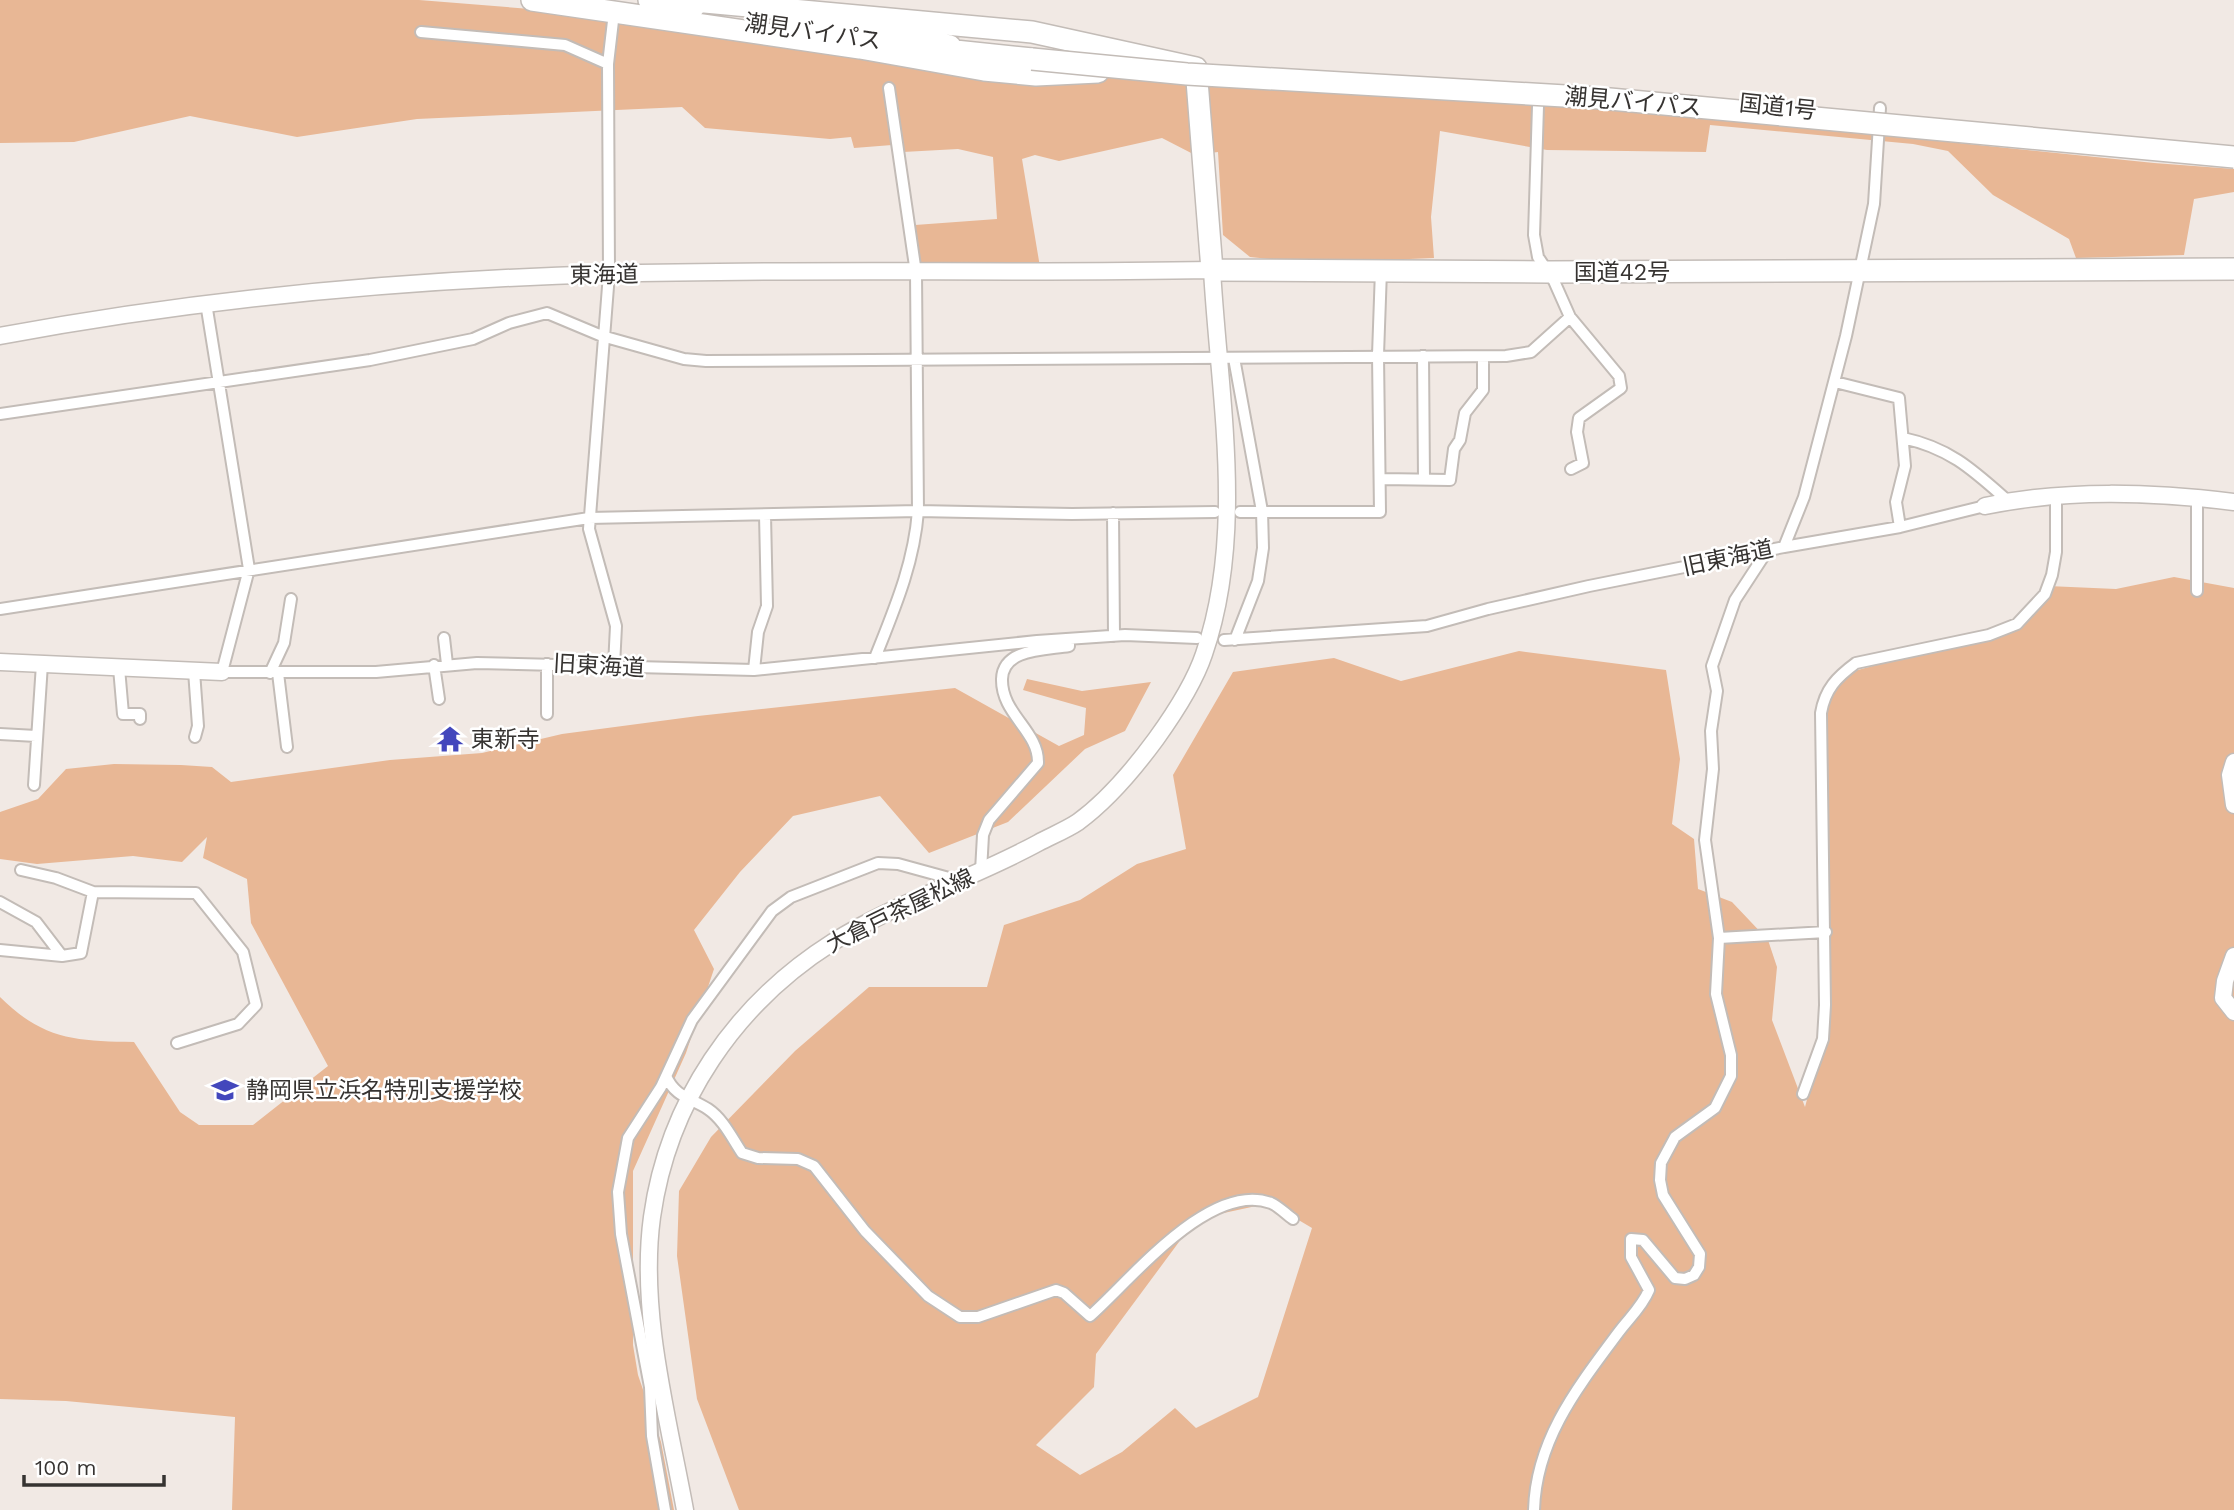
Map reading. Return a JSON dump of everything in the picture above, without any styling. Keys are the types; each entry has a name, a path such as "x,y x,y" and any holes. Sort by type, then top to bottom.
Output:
{"highway":[{"path":"532,0 860,48 984,70 1036,75 1196,68"},
{"name":"潮見バイパス","path":"552,0 657,10 918,47 1187,74 1599,98 2234,157"},
{"name":"潮見バイパス","path":"649,0 1032,59"},
{"path":"682,0 1032,32 1196,68"},
{"path":"1196,68 1212,270"},
{"name":"国道1号","path":"1196,68 1625,92 1879,113 2145,145 2234,150"},
{"name":"国道42号","path":"1212,270 1549,272 2234,269"}],"street":[{"path":"613,21 608,64 609,274 589,518 593,550 616,625 614,666"},
{"path":"421,33 565,45 608,64"},
{"path":"875,658 906,577 916,537 918,511 919,358 916,274 889,88"},
{"path":"1538,106 1534,235 1538,257 1549,272 1570,317 1619,376 1622,387 1580,418 1577,432 1583,463 1571,469"},
{"path":"1784,547 1804,497 1835,382 1874,204 1879,113"},
{"name":"東海道","path":"0,336 206,303 352,287 609,274 1212,270"},
{"name":"大倉戸茶屋松線","path":"685,1510 654,1339 650,1266 652,1219 663,1161 688,1099 705,1067 745,1015 792,971 835,941 1078,822 1132,771 1172,716 1204,656 1217,608 1227,504 1212,270"},
{"path":"1240,512 1380,512 1378,355 1381,270"},
{"path":"206,303 249,569 222,672"},
{"path":"0,414 370,360 473,339 509,323 547,313 602,336 684,359 706,361 1378,355 1483,357 1531,352 1570,317"},
{"path":"1423,356 1424,479"},
{"path":"1381,479 1450,480 1454,449 1460,440 1465,413 1483,390 1483,357"},
{"path":"1234,358 1262,511"},
{"path":"1835,382 1899,398 1905,466 1896,502 1900,527"},
{"path":"1903,438 1932,444 1954,455 2008,501"},
{"name":"旧東海道","path":"1262,511 1263,548 1258,581 1229,640 1336,630 1427,626 1589,586 1900,527 2008,501 2056,495 2127,494 2197,497 2234,502"},
{"path":"1802,1094 1823,1039 1826,932 1821,713 1824,695 1840,675 1856,663 1989,635 2017,624 2045,594 2052,575 2056,552 2056,495"},
{"path":"2197,497 2197,590"},
{"path":"0,609 589,518 918,511 1215,512"},
{"path":"1113,513 1114,636"},
{"path":"754,670 758,632 767,606 765,515"},
{"path":"1534,1510 1541,1455 1558,1420 1602,1355 1644,1302 1649,1290 1631,1256 1631,1239 1643,1240 1675,1278 1685,1279 1694,1275 1699,1267 1700,1254 1663,1195 1661,1163 1675,1137 1715,1108 1731,1076 1731,1055 1716,994 1719,938 1705,839 1713,769 1711,731 1717,691 1712,666 1735,600 1767,551"},
{"path":"287,747 274,673 284,643 291,599"},
{"name":"旧東海道","path":"0,662 274,673 376,672 447,664 754,670 1069,639 1114,636 1197,638"},
{"path":"444,638 447,664"},
{"path":"981,871 983,835 989,820 1038,763 1039,752 1008,708 1002,687 1002,673 1007,662 1021,654 1069,646 1069,639"},
{"path":"34,785 42,664"},
{"path":"547,664 547,713"},
{"path":"434,665 439,699"},
{"path":"119,668 123,714 140,714 140,719"},
{"path":"194,671 198,726 195,737"},
{"path":"0,734 36,736"},
{"path":"2234,762 2230,775 2234,805"},
{"path":"664,1510 652,1436 650,1387 621,1234 618,1192 628,1138 666,1076 691,1020 772,911 791,897 878,863 898,864 960,881"},
{"path":"21,870 56,878 93,892 196,893 243,952 256,1005 238,1024 177,1043"},
{"path":"0,950 62,956 81,953 93,892"},
{"path":"0,902 36,922 62,956"},
{"path":"1719,938 1826,932"},
{"path":"2234,956 2225,981 2223,998 2234,1012"},
{"path":"666,1076 673,1089 710,1110 723,1124 741,1153 758,1158 798,1160 814,1167 873,1240 928,1296 960,1317 978,1317 1056,1290 1064,1293 1090,1316 1168,1240 1219,1207 1244,1201 1270,1203 1293,1219"}],"shaded area":[{"path":"0,0 419,0 543,10 1552,101 2234,169 2234,192 2194,199 2184,255 2076,258 2069,239 1993,195 1948,151 1913,144 1710,125 1706,152 1547,150 1440,131 1431,217 1434,258 1311,263 1250,257 1223,235 1218,152 1195,155 1162,138 1059,161 1035,155 1022,159 1040,267 921,269 915,225 997,219 993,157 958,149 903,152 892,145 854,148 851,137 830,139 705,128 682,107 417,119 297,137 190,116 74,142 0,143"},
{"path":"2174,577 2234,588 2234,1510 739,1510 697,1399 677,1256 679,1191 711,1137 795,1051 869,987 987,987 1004,925 1080,900 1137,864 1186,849 1173,775 1233,672 1334,658 1401,681 1519,651 1666,670 1680,759 1672,824 1694,839 1698,889 1732,902 1768,940 1777,967 1772,1020 1805,1107 1823,1039 1822,705 1840,675 2002,630 2048,586 2116,589","holes":["1270,1203 1312,1228 1258,1397 1196,1428 1175,1408 1122,1452 1080,1475 1036,1445 1094,1387 1096,1354 1196,1219"]},
{"path":"1027,679 1082,691 1151,682 1125,731 1085,749 1008,822 929,853 880,796 793,816 740,872 694,930 714,969 686,1053 633,1171 633,1345 638,1375 661,1442 674,1510 232,1510 235,1417 66,1401 0,1399 0,997 31,1022 46,1030 77,1039 134,1042 180,1112 199,1125 253,1125 328,1066 251,923 247,879 203,858 207,837 182,862 133,856 37,864 0,859 0,812 38,799 66,769 114,764 212,767 231,782 390,760 482,753 562,734 698,716 955,688 1059,746 1084,735 1086,708 1023,690"}],"place":[{"name":"東新寺","path":"450,739"},
{"name":"静岡県立浜名特別支援学校","path":"225,1090"}]}
